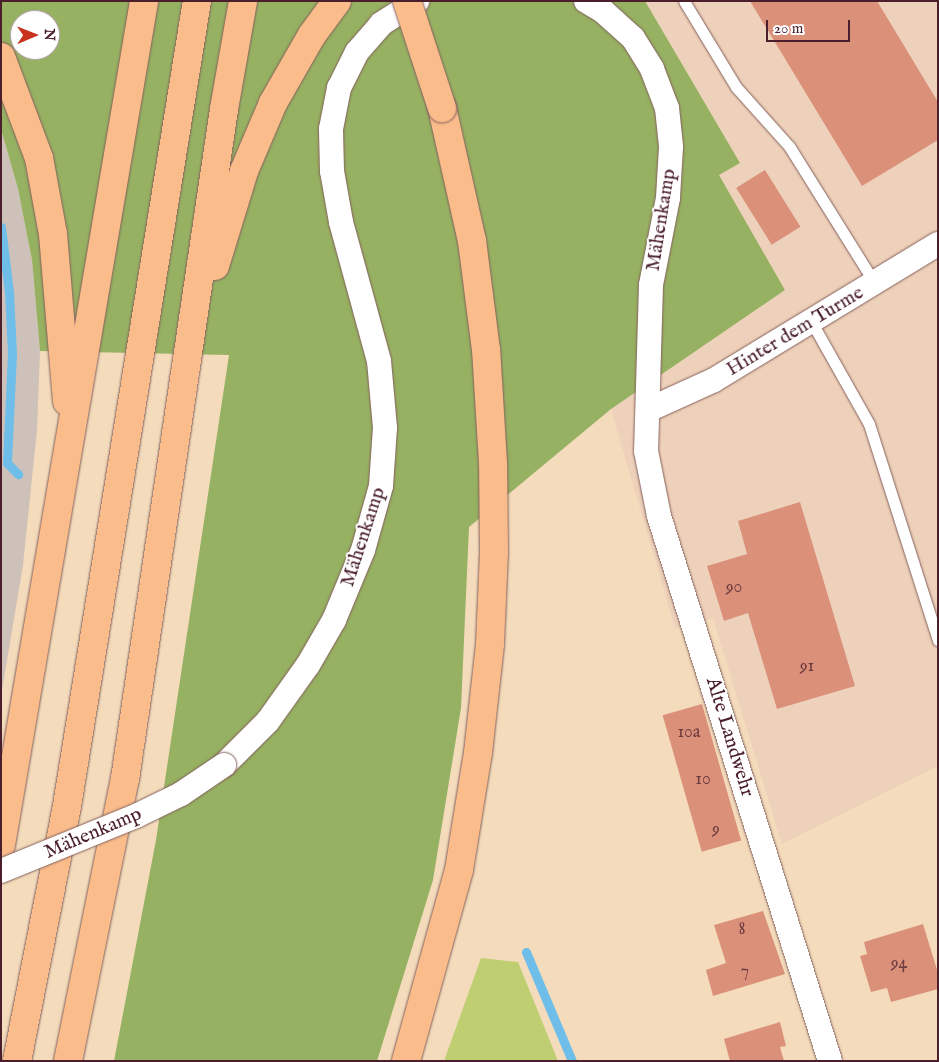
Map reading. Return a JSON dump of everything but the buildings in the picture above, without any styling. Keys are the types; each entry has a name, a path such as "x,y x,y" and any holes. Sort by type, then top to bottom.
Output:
{"highway":[{"path":"1,845 144,1"},
{"path":"17,1061 67,806 197,1"},
{"path":"68,1061 125,779 188,353 243,1"},
{"path":"188,353 244,171 273,103 312,35 337,1"},
{"path":"406,1061 459,870 478,753 490,644 494,552 493,462 486,350 472,241 442,108 407,1"},
{"path":"1,57 38,158 54,234 71,437"}],"street":[{"name":"Mähenkamp","path":"1,871 138,815 181,794 224,765 268,721 308,665 334,620 363,550 381,486 385,428 379,361 341,222 332,171 331,129 339,88 356,52 381,24 417,1"},
{"name":"Mähenkamp","path":"586,1 604,12 633,38 652,69 667,108 671,147 668,198 651,285 648,410"},
{"name":"Hinter dem Turme","path":"648,410 714,380 938,244"},
{"name":"Alte Landwehr","path":"648,410 646,451 659,516 830,1061"}],"lane":[{"path":"684,1 736,87 790,146 874,282"},
{"path":"811,321 869,424 938,640"}],"shaded area":[{"path":"645,1 938,1 938,766 782,844 713,618 675,628 611,409 785,290 718,175 740,163"},
{"path":"1,129 18,189 32,260 40,351 37,430 23,565 1,696"}],"green space":[{"path":"1,1 645,1 740,163 719,175 785,290 611,409 469,527 461,708 433,880 377,1061 114,1061 156,840 229,355 40,351 32,260 18,189 1,129"},
{"path":"481,958 518,962 558,1061 444,1061"}],"waterway":[{"path":"1,227 9,292 12,353 7,463 18,474"},
{"path":"526,952 572,1061"}]}
